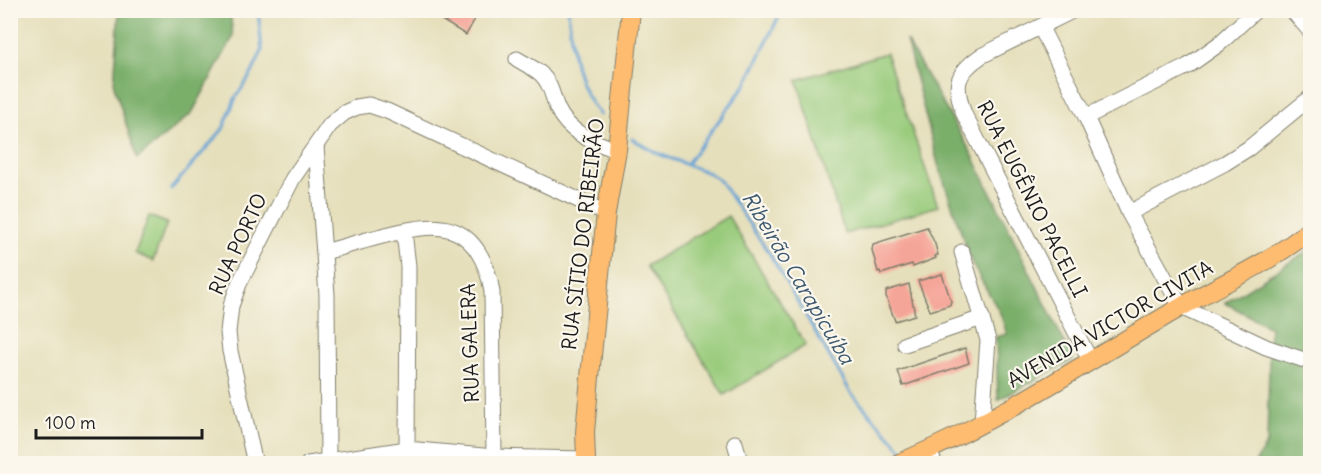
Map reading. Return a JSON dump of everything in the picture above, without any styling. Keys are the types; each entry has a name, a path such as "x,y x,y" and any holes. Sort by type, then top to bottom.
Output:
{"main road":[{"name":"RUA SÍTIO DO RIBEIRÃO","path":"586,461 585,432 606,213 616,150 631,10"},
{"name":"AVENIDA VICTOR CIVITA","path":"897,464 928,456 982,422 1090,362 1181,307 1272,258 1311,230"}],"street":[{"name":"RUA EUGÊNIO PACELLI","path":"1074,10 967,65 958,79 957,94 964,114 1090,362"},
{"path":"1086,117 1188,66 1219,44 1256,10"},
{"path":"1292,10 1311,31"},
{"path":"1041,28 1086,117 1130,213 1181,307 1266,347 1311,362"},
{"path":"518,58 541,75 553,90 558,109 570,126 587,140 616,150"},
{"path":"1130,213 1233,158 1273,130 1311,98"},
{"name":"RUA PORTO","path":"255,464 230,351 228,332 231,306 239,284 293,178 330,125 344,113 369,105 378,108 606,213"},
{"path":"316,146 327,295 328,460"},
{"name":"RUA GALERA","path":"324,252 404,231 433,227 457,232 471,242 486,266 492,292 494,457"},
{"path":"404,231 408,266 407,449"},
{"path":"962,252 988,340 982,422"},
{"path":"905,344 982,318"},
{"path":"735,443 741,464"},
{"path":"308,464 328,460 381,458 407,449 494,457 586,461"}],"green space":[{"path":"119,11 230,11 233,37 192,113 137,159 114,86"},
{"path":"906,40 971,152 1073,360 998,400 996,337 1007,334 1000,313 972,264 938,164"},
{"path":"886,53 938,206 845,234 797,80"},
{"path":"149,216 167,223 153,261 135,253"},
{"path":"728,216 806,345 724,395 646,266"},
{"path":"1309,250 1310,463 1255,463 1267,443 1270,327 1225,303"}],"building":[{"path":"425,10 480,10 466,35"},
{"path":"927,227 935,244 938,255 935,256 936,258 913,267 912,264 881,274 880,271 878,272 872,250 873,244"},
{"path":"942,274 951,301 950,305 930,311 918,281"},
{"path":"909,284 915,315 895,321 886,291"},
{"path":"965,348 969,363 903,386 898,371"}],"waterway":[{"path":"171,189 223,129 236,97 252,73 262,51 258,10"},
{"name":"Ribeirão Carapicuíba","path":"568,10 575,66 584,91 600,115"},
{"path":"686,165 746,84 782,10"},
{"name":"Ribeirão Carapicuíba","path":"632,139 659,154 709,173 720,181 771,256 851,393 905,453"}]}
